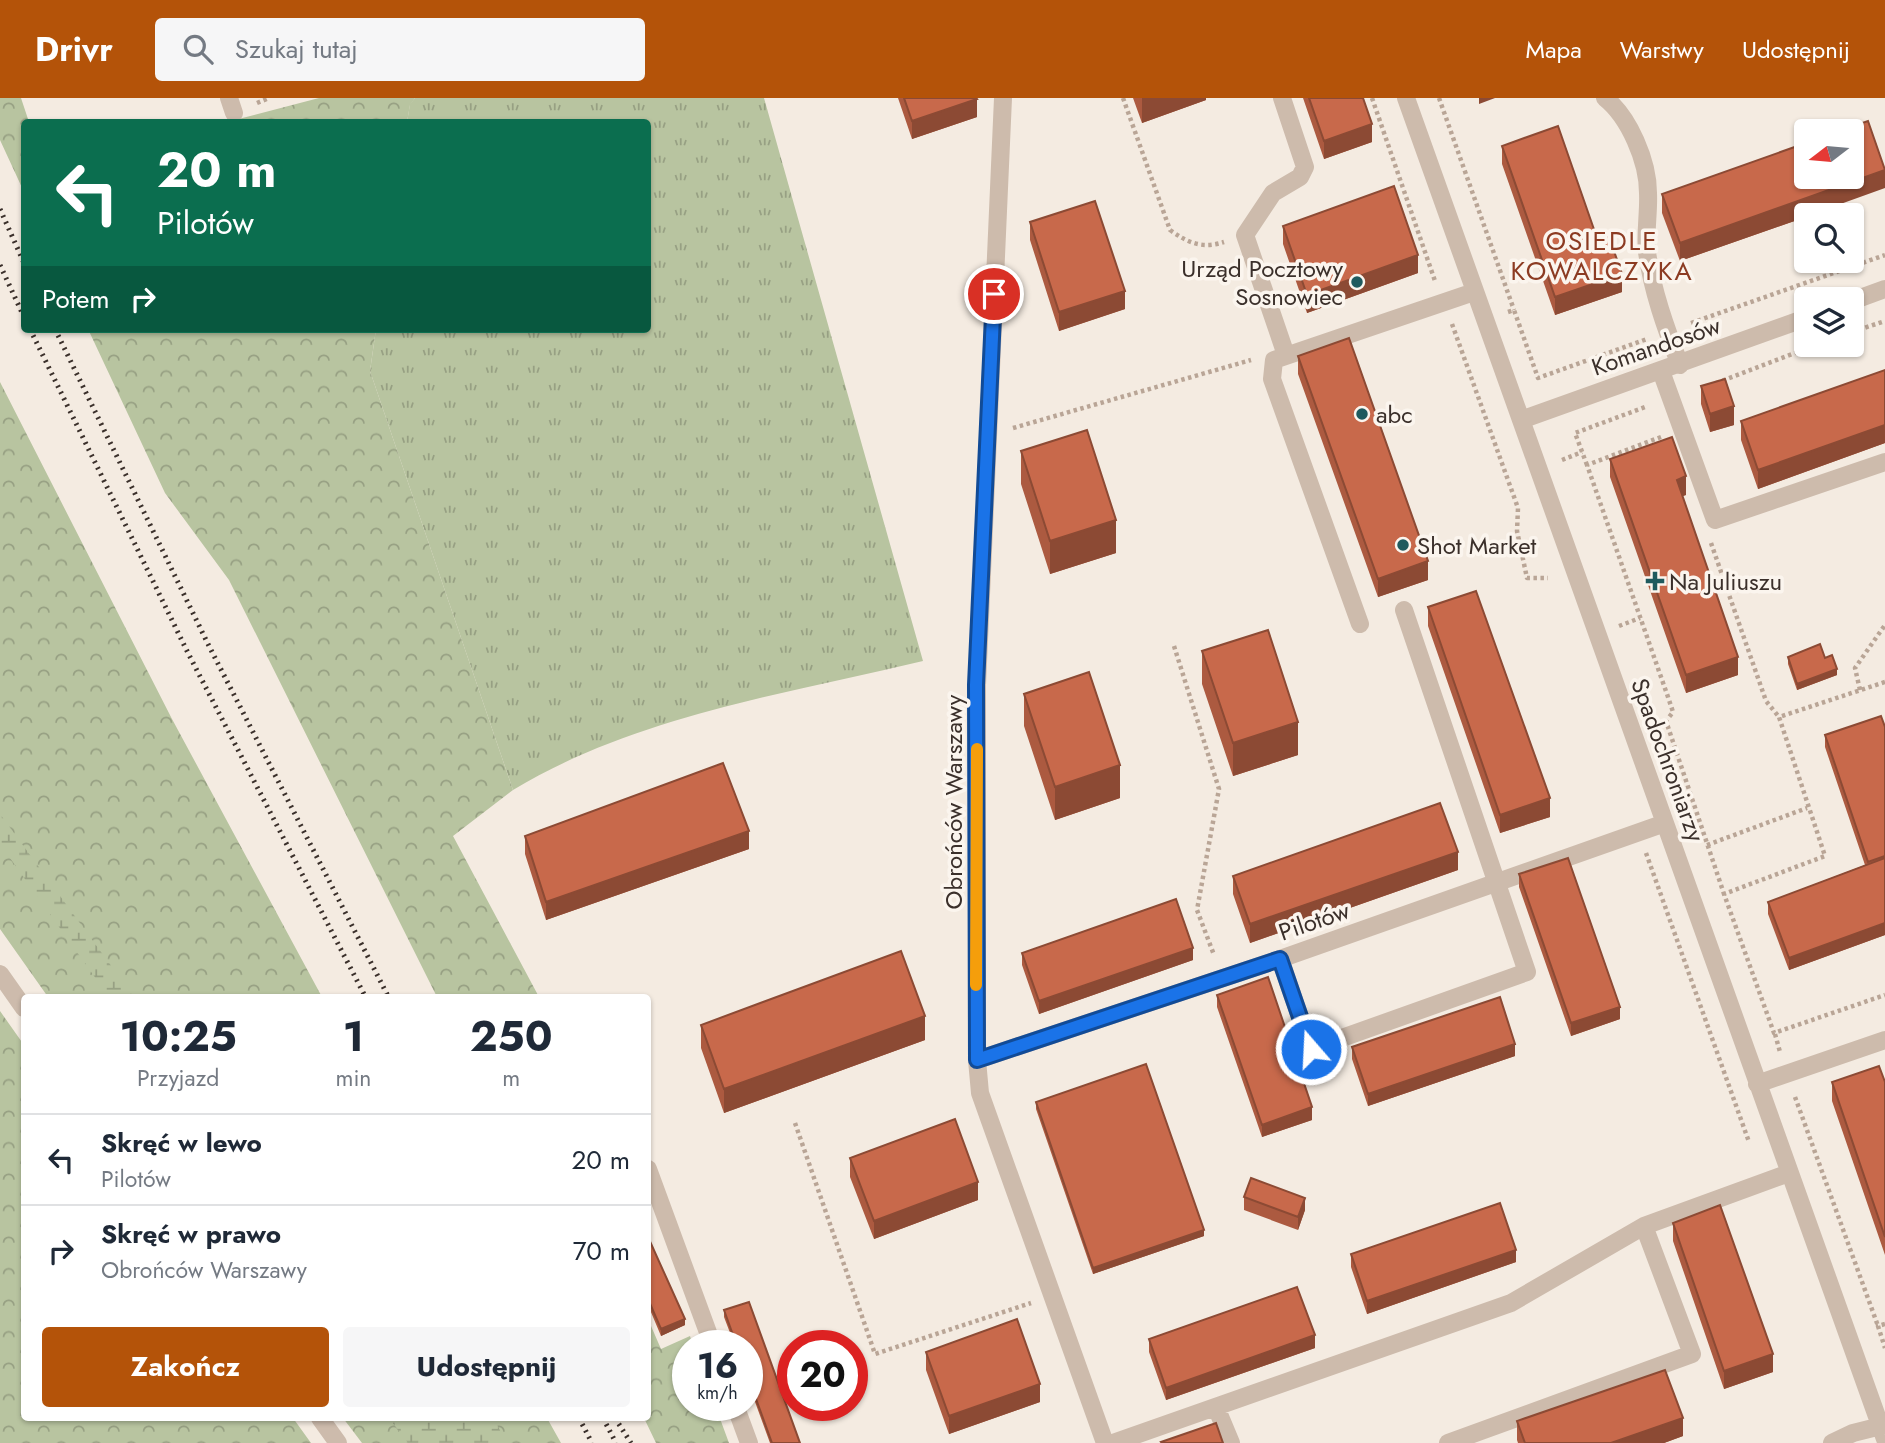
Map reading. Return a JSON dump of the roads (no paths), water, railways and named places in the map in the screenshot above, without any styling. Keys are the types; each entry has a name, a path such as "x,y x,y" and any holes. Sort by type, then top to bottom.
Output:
{"street":[{"name":"Obrońców Warszawy","path":"1003,98 976,685 977,1060 980,1093 1105,1443"},
{"path":"1282,98 1305,167 1300,177 1273,193 1252,220 1245,235 1280,357 1272,379 1360,624"},
{"name":"Spadochroniarzy","path":"1406,98 1883,1432"},
{"path":"1605,98 1619,109 1631,129 1648,189 1647,250 1667,331 1680,365"},
{"path":"1864,297 1885,289"},
{"path":"1280,357 1474,292"},
{"name":"Komandosów","path":"1521,420 1794,322"},
{"path":"1661,371 1669,408 1715,520 1885,462"},
{"path":"1280,959 1311,1049 1527,972 1404,610"},
{"name":"Pilotów","path":"977,1060 1223,979 1665,823"},
{"path":"0,974 21,1004"},
{"path":"1757,1084 1885,1040"},
{"path":"1113,1443 1511,1303 1644,1226 1789,1173"},
{"path":"651,1177 707,1330"},
{"path":"1448,1443 1482,1438 1692,1354 1644,1226"},
{"path":"1216,1408 1231,1443"},
{"path":"322,1421 338,1443"},
{"path":"741,1421 749,1443"},
{"path":"1832,1443 1853,1433 1883,1432"}],"railway":[{"path":"0,209 21,256"},
{"path":"0,265 21,310"},
{"path":"32,333 188,653 364,994"},
{"path":"57,333 208,644 387,994"},
{"path":"581,1421 592,1443"},
{"path":"605,1421 616,1443"},
{"path":"617,1421 631,1443"}],"place":[{"name":"Urząd Pocztowy Sosnowiec","path":"1357,282"},
{"name":"abc","path":"1362,414"},
{"name":"Shot Market","path":"1403,545"},
{"name":"Na Juliuszu","path":"1655,581"}],"district":[{"name":"OSIEDLE KOWALCZYKA","path":"1602,256"}]}
